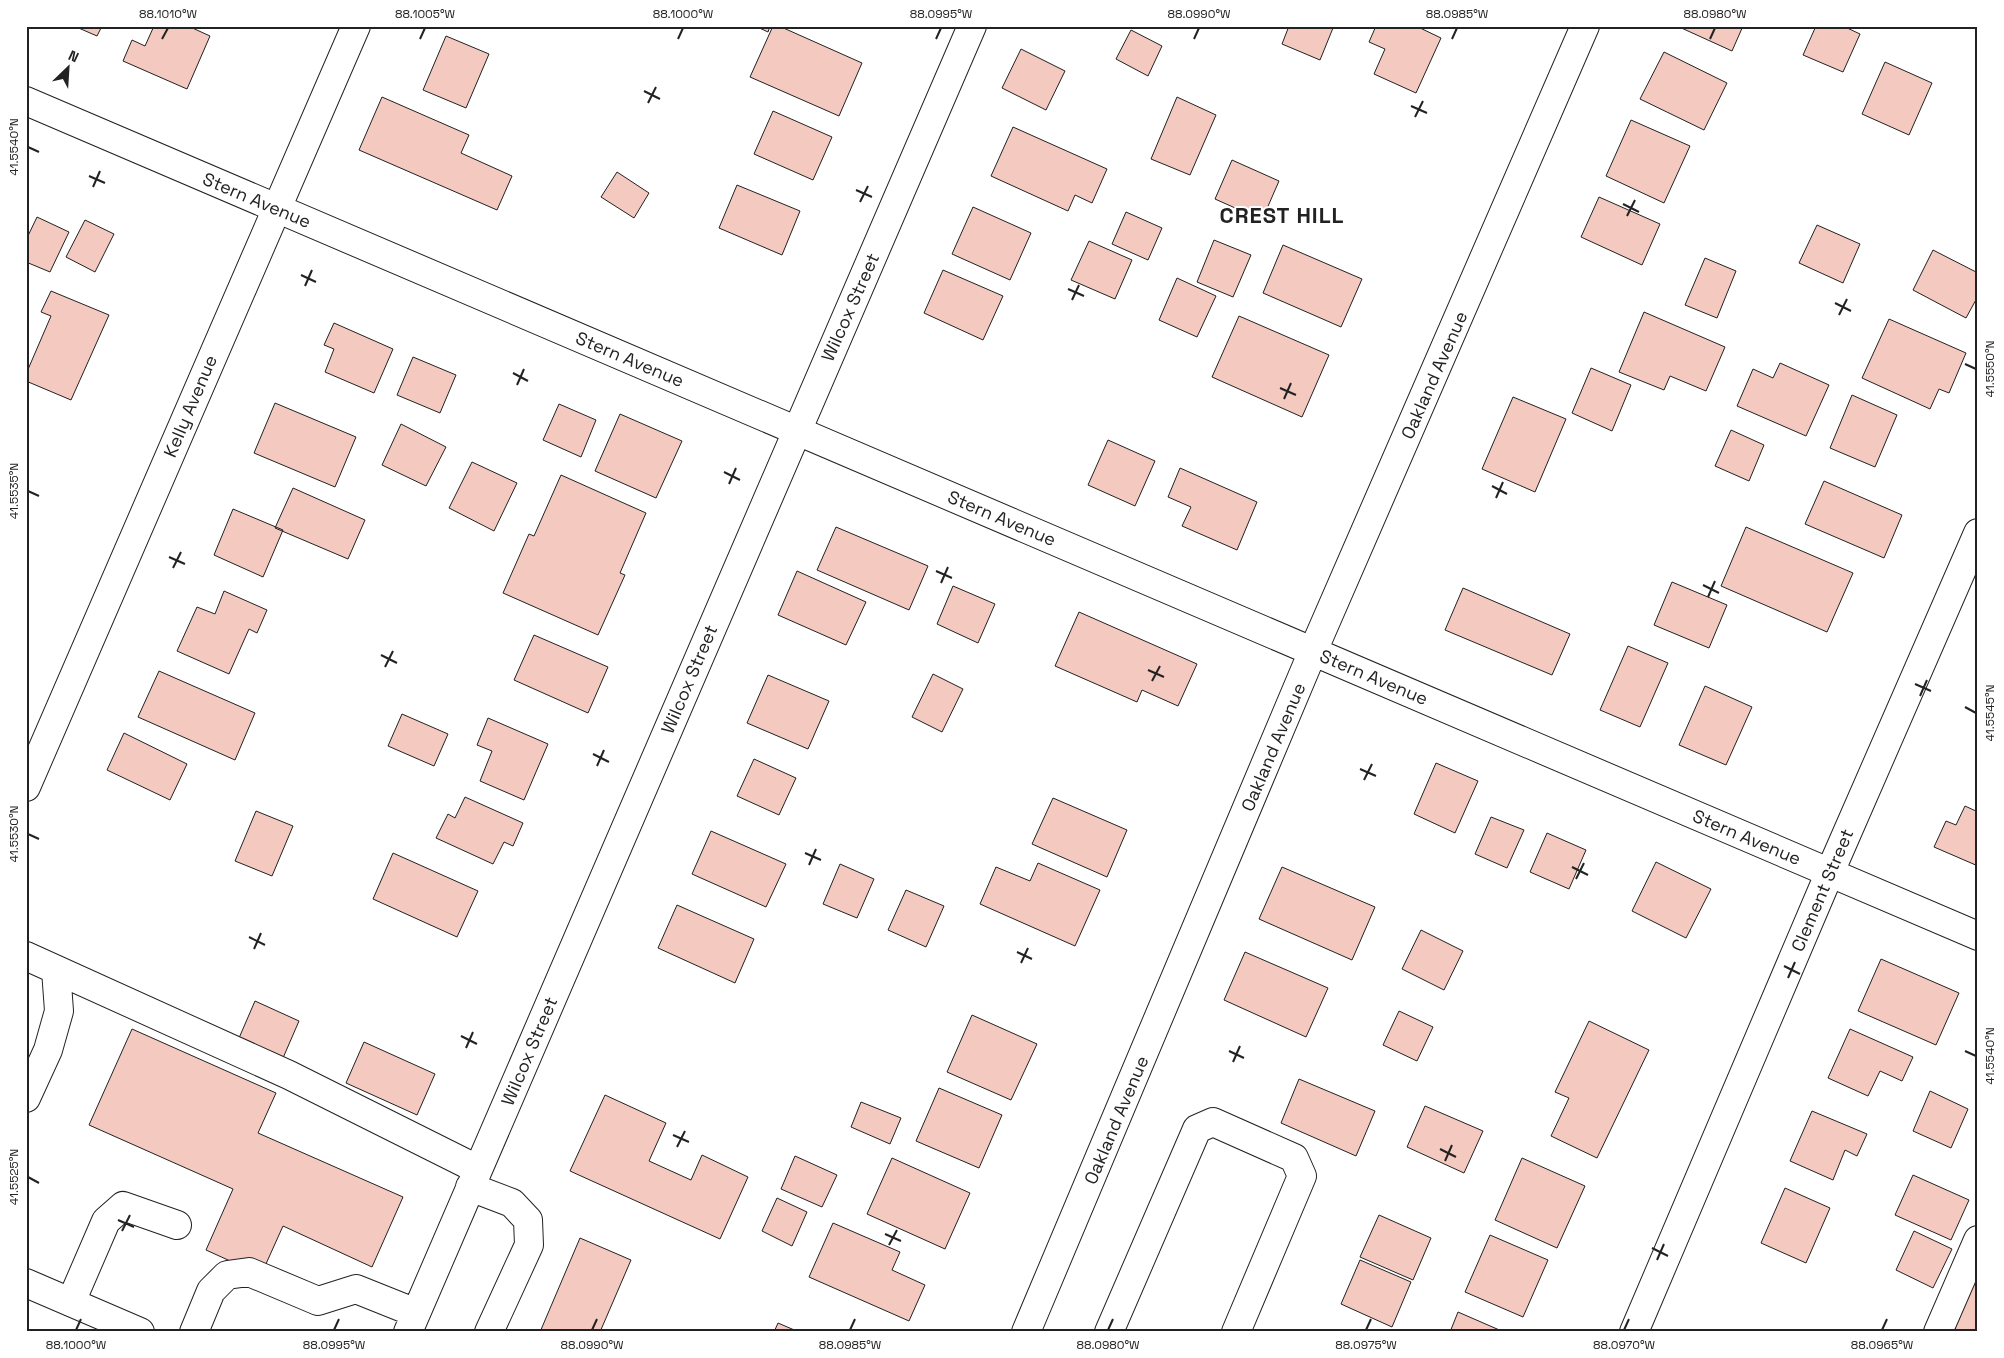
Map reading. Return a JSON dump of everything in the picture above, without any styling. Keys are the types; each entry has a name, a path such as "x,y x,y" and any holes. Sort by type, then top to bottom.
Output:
{"street":[{"name":"Kelly Avenue","path":"26,787 356,26"},
{"name":"Wilcox Street","path":"412,1322 972,26"},
{"name":"Oakland Avenue","path":"1026,1332 1313,651 1585,26"},
{"name":"Stern Avenue","path":"26,101 1978,936"},
{"name":"Clement Street","path":"1634,1332 1830,872 1978,533"},
{"path":"26,956 289,1074 474,1178 512,1203 528,1220 528,1245 489,1332"},
{"path":"26,1098 48,1050 59,1012 56,970"},
{"path":"1109,1332 1197,1129 1213,1122 1294,1158 1302,1176 1236,1332"},
{"path":"71,1302 106,1221 123,1206 177,1225"},
{"path":"1938,1332 1978,1240"},
{"path":"194,1332 211,1291 227,1275 249,1272 318,1301 356,1289 412,1322"},
{"path":"26,1283 140,1332"}],"building":[{"path":"74,26 102,26 97,36"},
{"path":"154,26 188,26 210,36 187,89 123,61 132,40 145,46"},
{"path":"755,26 770,26 768,32"},
{"path":"773,26 779,26 862,63 839,116 750,77"},
{"path":"1289,26 1329,26 1333,28 1320,60 1282,44"},
{"path":"1376,26 1416,26 1441,38 1416,93 1374,74 1385,49 1369,42"},
{"path":"1677,26 1743,26 1732,51"},
{"path":"1816,26 1843,26 1860,34 1843,72 1803,55"},
{"path":"1131,30 1162,46 1148,76 1116,59"},
{"path":"446,36 489,54 466,108 423,90"},
{"path":"1021,49 1065,71 1046,110 1002,88"},
{"path":"1664,52 1727,83 1704,130 1640,99"},
{"path":"1885,62 1932,83 1909,135 1862,114"},
{"path":"382,97 469,135 461,153 512,176 497,210 359,150"},
{"path":"1177,97 1216,115 1190,175 1151,159"},
{"path":"773,111 832,137 813,180 754,154"},
{"path":"1631,120 1690,146 1664,203 1606,176"},
{"path":"1013,127 1107,169 1092,203 1075,195 1068,211 991,176"},
{"path":"1232,160 1279,181 1262,220 1215,199"},
{"path":"617,172 649,193 634,218 601,197"},
{"path":"737,185 800,211 782,255 719,228"},
{"path":"1599,197 1660,224 1642,265 1581,237"},
{"path":"973,207 1031,233 1010,280 952,254"},
{"path":"1126,212 1162,228 1148,260 1112,244"},
{"path":"37,217 69,232 50,272 26,262 26,240"},
{"path":"85,220 114,234 95,272 66,257"},
{"path":"1817,225 1860,244 1843,283 1799,263"},
{"path":"1214,240 1251,255 1233,297 1197,282"},
{"path":"1089,241 1132,260 1115,299 1071,280"},
{"path":"1283,245 1362,279 1341,327 1263,293"},
{"path":"1933,250 1978,273 1978,296 1966,318 1913,290"},
{"path":"1705,258 1736,271 1717,318 1685,305"},
{"path":"943,270 1003,296 983,340 924,313"},
{"path":"1177,278 1216,296 1197,337 1159,320"},
{"path":"51,291 109,315 71,400 26,381 26,374 51,316 41,312"},
{"path":"1644,312 1725,347 1706,391 1670,376 1664,390 1619,372"},
{"path":"1239,316 1329,355 1302,417 1212,377"},
{"path":"1889,319 1966,353 1949,393 1939,389 1930,409 1862,378"},
{"path":"334,323 393,349 374,393 325,372 334,349 324,345"},
{"path":"413,357 456,375 440,413 397,395"},
{"path":"1780,363 1829,385 1806,436 1737,406 1753,369 1773,378"},
{"path":"1591,368 1631,385 1612,431 1572,413"},
{"path":"1852,395 1897,415 1875,467 1830,448"},
{"path":"1513,397 1566,419 1535,492 1482,469"},
{"path":"275,403 356,437 335,487 254,453"},
{"path":"559,404 596,420 581,457 543,440"},
{"path":"620,414 682,441 656,498 595,471"},
{"path":"401,424 446,447 426,486 382,465"},
{"path":"1731,430 1764,445 1749,481 1715,466"},
{"path":"1108,440 1155,461 1135,506 1088,485"},
{"path":"472,462 517,483 494,531 449,508"},
{"path":"1180,468 1257,502 1237,550 1182,526 1191,507 1168,497"},
{"path":"561,475 646,513 620,573 625,575 598,635 503,593 529,534 534,536"},
{"path":"1824,481 1902,515 1884,558 1805,524"},
{"path":"293,488 365,520 348,559 275,528"},
{"path":"233,509 283,530 263,577 214,555"},
{"path":"836,527 928,566 909,610 817,570"},
{"path":"1746,527 1853,573 1827,632 1721,586"},
{"path":"797,571 866,602 846,645 778,615"},
{"path":"1672,582 1727,605 1709,648 1654,625"},
{"path":"953,586 995,604 978,643 937,624"},
{"path":"1463,588 1570,634 1552,675 1445,630"},
{"path":"224,591 267,610 257,633 249,629 229,674 177,651 197,607 215,614"},
{"path":"1079,612 1197,664 1178,706 1142,690 1137,702 1055,666"},
{"path":"534,635 608,667 588,713 514,680"},
{"path":"1628,646 1668,663 1640,727 1600,710"},
{"path":"159,671 255,713 235,760 138,717"},
{"path":"933,674 963,689 942,732 912,717"},
{"path":"768,675 829,701 808,749 747,723"},
{"path":"1705,686 1752,707 1726,765 1679,745"},
{"path":"402,714 448,734 434,766 388,746"},
{"path":"488,718 548,744 524,800 480,781 492,751 477,745"},
{"path":"124,733 187,764 170,800 107,770"},
{"path":"754,759 796,778 779,815 737,796"},
{"path":"1436,763 1478,781 1455,833 1414,814"},
{"path":"465,797 523,823 513,846 504,842 493,864 436,838 448,814 455,818"},
{"path":"1053,798 1127,830 1107,877 1032,844"},
{"path":"1965,806 1978,812 1978,866 1934,847 1946,821 1956,825"},
{"path":"256,811 293,826 272,876 235,861"},
{"path":"1491,817 1524,830 1507,868 1475,854"},
{"path":"711,831 786,864 766,907 692,874"},
{"path":"1547,833 1586,850 1569,889 1530,872"},
{"path":"393,853 478,891 457,937 373,899"},
{"path":"1656,862 1711,889 1686,938 1632,911"},
{"path":"1038,863 1100,890 1075,946 980,904 996,867 1030,881"},
{"path":"840,864 874,879 857,918 823,904"},
{"path":"1282,867 1375,907 1352,960 1259,919"},
{"path":"906,890 944,906 926,947 888,930"},
{"path":"677,905 754,939 735,983 658,948"},
{"path":"1421,930 1463,951 1444,990 1402,969"},
{"path":"1245,952 1328,988 1306,1037 1224,1000"},
{"path":"1881,959 1959,993 1936,1045 1858,1011"},
{"path":"255,1001 299,1021 283,1058 239,1038"},
{"path":"1399,1011 1433,1027 1417,1061 1383,1045"},
{"path":"972,1015 1037,1044 1011,1100 947,1072"},
{"path":"1589,1021 1649,1050 1597,1158 1551,1136 1569,1098 1555,1092"},
{"path":"132,1029 276,1093 258,1133 403,1197 372,1267 283,1226 261,1275 206,1250 233,1189 89,1125"},
{"path":"1850,1029 1913,1057 1902,1081 1880,1071 1868,1096 1828,1078"},
{"path":"364,1042 435,1074 417,1115 346,1083"},
{"path":"1299,1079 1375,1111 1356,1156 1281,1123"},
{"path":"939,1088 1002,1115 979,1168 916,1141"},
{"path":"1930,1091 1968,1109 1951,1148 1913,1131"},
{"path":"605,1095 666,1123 649,1161 691,1180 702,1155 748,1177 720,1239 570,1171"},
{"path":"861,1102 901,1118 890,1144 851,1127"},
{"path":"1425,1106 1483,1131 1464,1173 1407,1147"},
{"path":"1812,1111 1867,1134 1857,1156 1845,1150 1833,1180 1790,1161"},
{"path":"795,1156 837,1175 822,1207 781,1189"},
{"path":"892,1158 970,1193 945,1249 867,1214"},
{"path":"1522,1158 1585,1186 1557,1248 1495,1220"},
{"path":"1913,1175 1969,1200 1951,1240 1895,1215"},
{"path":"1785,1188 1830,1208 1806,1263 1761,1243"},
{"path":"777,1198 807,1212 792,1246 762,1231"},
{"path":"1379,1215 1431,1238 1413,1280 1360,1257"},
{"path":"833,1223 900,1252 892,1270 925,1285 909,1321 809,1277"},
{"path":"1914,1231 1952,1249 1933,1288 1896,1270"},
{"path":"1490,1235 1548,1260 1523,1317 1465,1292"},
{"path":"580,1238 631,1260 600,1332 540,1332"},
{"path":"1360,1260 1411,1282 1392,1327 1341,1304"},
{"path":"1978,1262 1978,1332 1962,1332 1949,1326"},
{"path":"1458,1312 1504,1332 1450,1332"},
{"path":"778,1323 799,1332 774,1332"}],"district":[{"name":"CREST HILL","path":"1282,215"}]}
